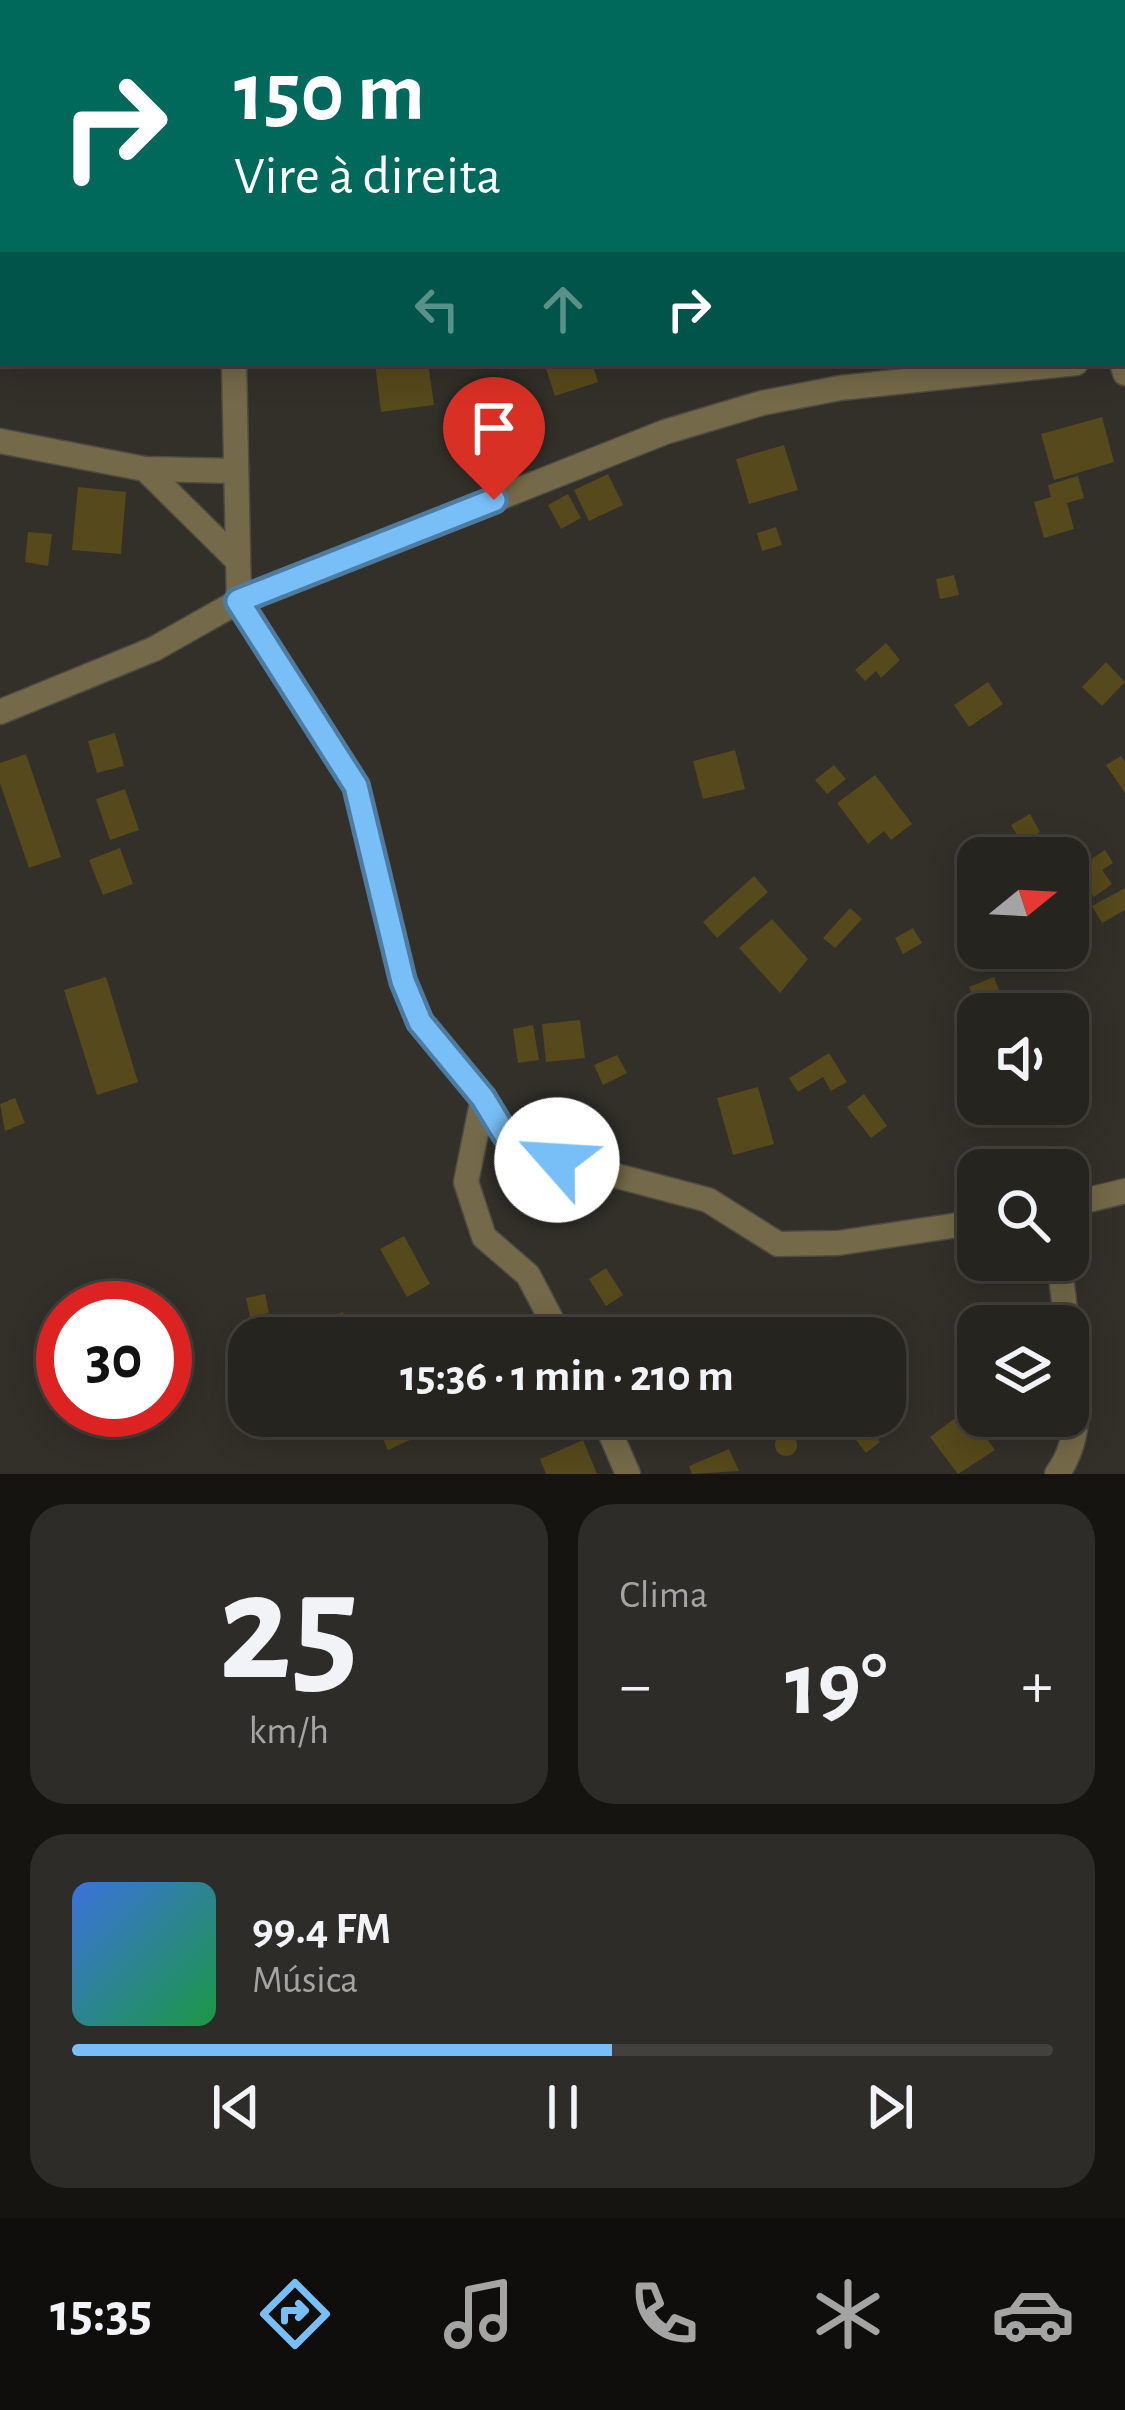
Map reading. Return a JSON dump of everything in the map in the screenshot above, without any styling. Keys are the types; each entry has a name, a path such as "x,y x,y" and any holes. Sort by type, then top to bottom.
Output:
{"street":[{"path":"234,366 238,601 356,786 403,981 420,1022 483,1098 514,1149 708,1199 778,1244 838,1243 957,1225"},
{"path":"0,712 154,649 238,601 665,432 762,403 840,388 1048,366"},
{"path":"0,441 145,469 236,471"},
{"path":"145,469 237,560"},
{"path":"483,1098 466,1182 484,1237 528,1275 550,1317"},
{"path":"1089,1200 1125,1191"},
{"path":"612,1437 628,1474"},
{"path":"1057,1474 1070,1455 1074,1437"}],"building":[{"path":"375,366 428,366 434,405 381,412"},
{"path":"545,366 593,366 598,382 555,396"},
{"path":"1102,417 1114,462 1054,480 1041,434"},
{"path":"784,445 798,490 749,504 736,459"},
{"path":"608,474 623,505 589,521 574,490"},
{"path":"1078,476 1084,498 1067,503 1074,529 1044,538 1034,502 1051,497 1048,485"},
{"path":"78,487 126,492 121,554 72,550"},
{"path":"568,494 581,518 561,529 548,505"},
{"path":"776,527 782,545 762,551 757,533"},
{"path":"28,532 52,534 48,566 25,562"},
{"path":"954,575 959,595 940,599 936,579"},
{"path":"886,643 900,660 881,678 876,671 865,681 855,670"},
{"path":"1106,662 1125,682 1102,706 1082,687"},
{"path":"988,682 1003,704 969,727 954,705"},
{"path":"115,733 124,766 97,773 88,741"},
{"path":"735,750 745,789 703,799 693,761"},
{"path":"26,754 61,857 29,868 0,783 0,763"},
{"path":"1121,756 1125,762 1125,793 1106,765"},
{"path":"834,765 846,779 827,794 815,780"},
{"path":"875,775 912,824 891,840 884,831 868,844 837,803"},
{"path":"125,789 139,830 110,840 96,799"},
{"path":"1030,814 1040,832 1018,837 1011,825"},
{"path":"120,848 133,884 103,895 89,860"},
{"path":"1105,850 1113,863 1102,870 1112,884 1094,897 1089,890 1089,861"},
{"path":"754,876 768,892 717,938 703,922"},
{"path":"1125,888 1125,910 1102,923 1092,906"},
{"path":"850,908 862,919 835,948 823,938"},
{"path":"772,919 808,959 780,993 739,948"},
{"path":"913,928 922,943 903,954 895,938"},
{"path":"106,977 138,1082 97,1095 64,990"},
{"path":"994,977 1000,993 971,993 969,987"},
{"path":"580,1020 585,1058 546,1062 542,1024"},
{"path":"533,1025 539,1060 518,1063 513,1029"},
{"path":"829,1053 847,1082 831,1091 823,1077 798,1092 789,1078"},
{"path":"617,1055 627,1073 603,1085 594,1065"},
{"path":"758,1087 774,1144 733,1155 717,1098"},
{"path":"864,1094 887,1126 871,1138 847,1107"},
{"path":"15,1098 25,1123 5,1131 0,1104"},
{"path":"404,1236 430,1284 407,1297 380,1249"},
{"path":"606,1268 623,1295 606,1306 589,1279"},
{"path":"265,1294 269,1313 250,1317 246,1298"},
{"path":"957,1417 957,1437 986,1437 995,1450 958,1474 930,1437"},
{"path":"382,1437 411,1437 412,1439 388,1450"},
{"path":"778,1437 794,1437 794,1453 778,1453"},
{"path":"854,1437 876,1437 880,1442 866,1453"},
{"path":"583,1440 597,1474 546,1474 540,1459"},
{"path":"729,1449 739,1471 692,1474 689,1466"}],"route":[{"path":"494,500 238,601 356,786 398,942 403,981 420,1022 483,1098 514,1149 557,1160"}]}
